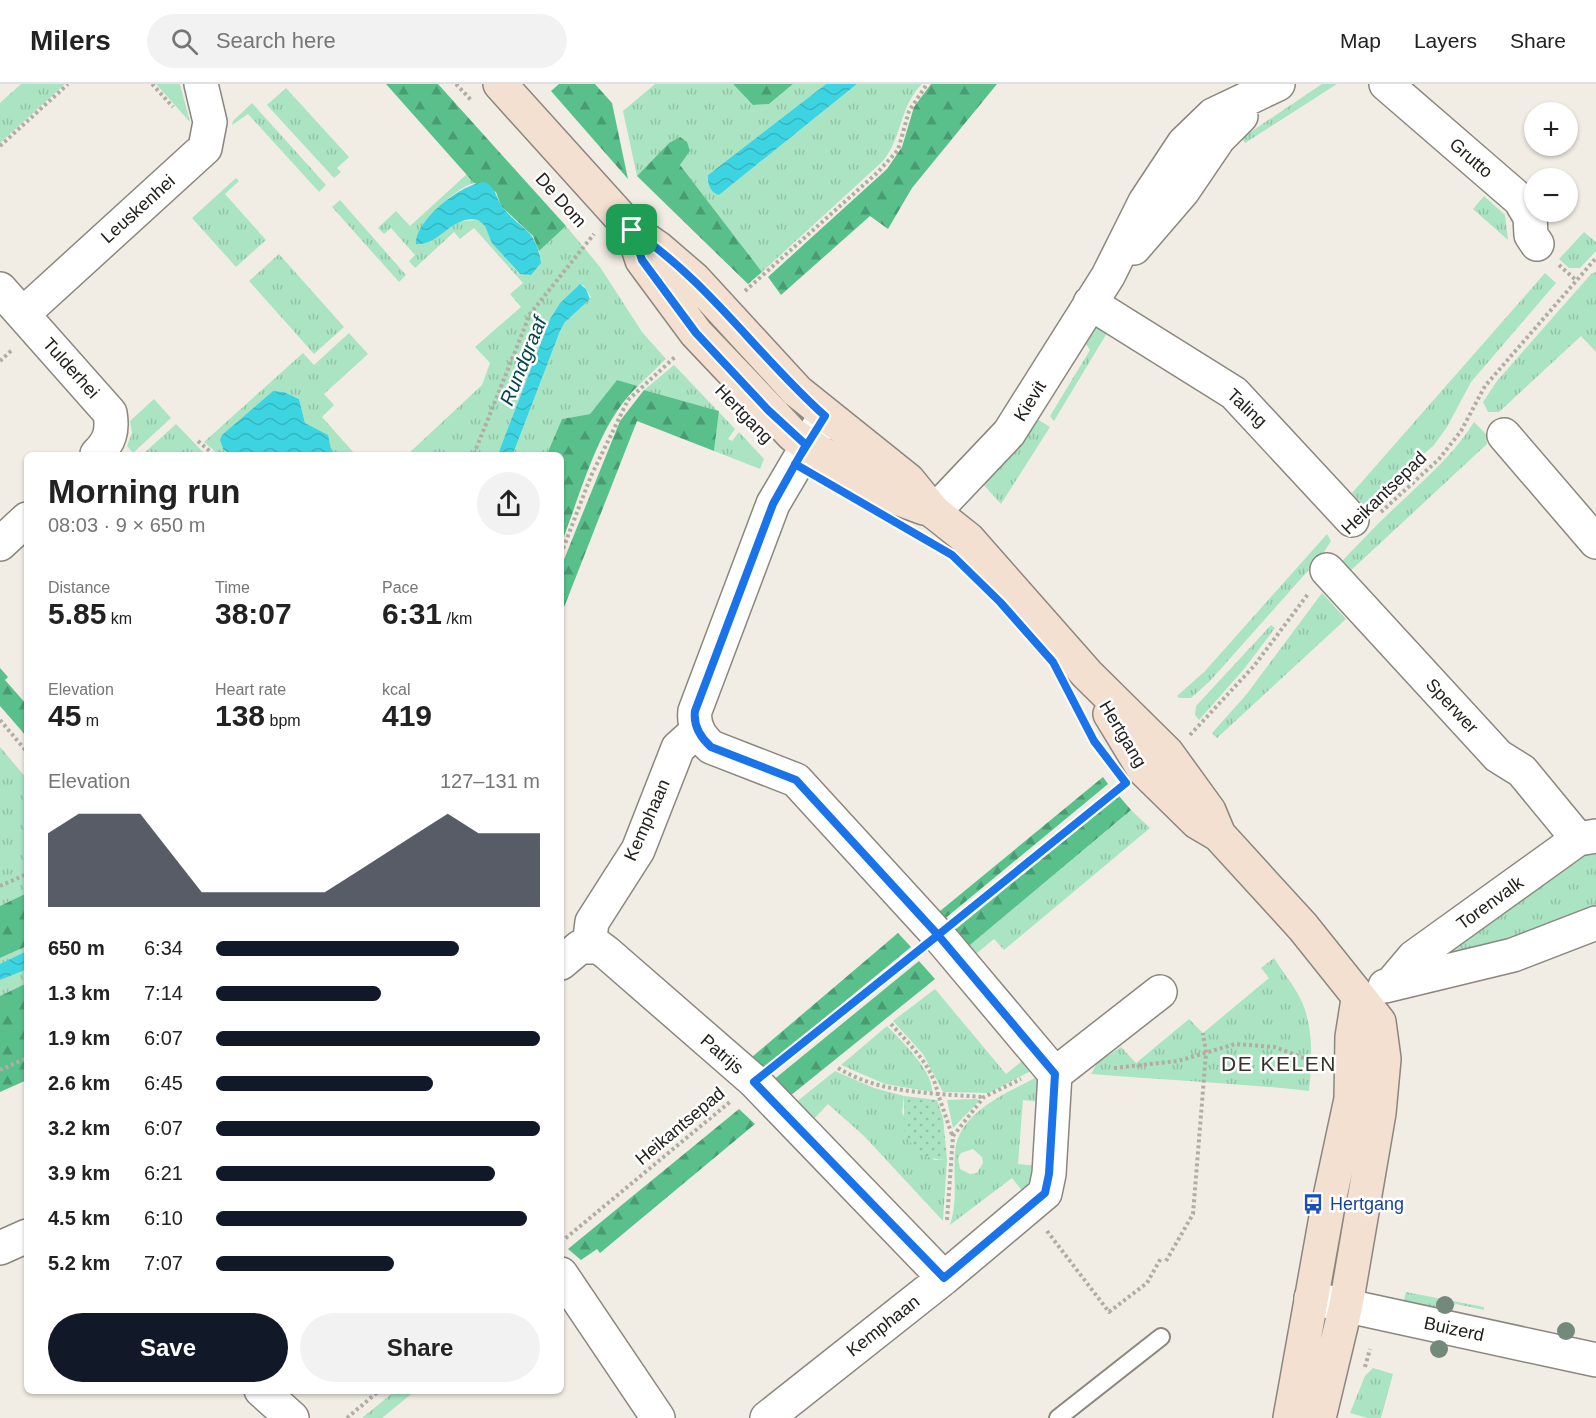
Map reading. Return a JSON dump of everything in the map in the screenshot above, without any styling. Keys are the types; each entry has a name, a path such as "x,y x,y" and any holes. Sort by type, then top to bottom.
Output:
{"street":[{"name":"Leuskenhei","path":"23,314 205,148 210,122 201,84"},
{"name":"De Dom","path":"501,84 632,230 658,248 724,309"},
{"name":"Grutto","path":"1386,84 1520,200 1530,217 1532,235 1537,244"},
{"name":"Kievit","path":"934,512 1009,433 1108,276 1167,212 1219,138 1273,87"},
{"name":"De Dom","path":"632,230 642,260 696,333"},
{"name":"Tulderhei","path":"0,289 110,413 113,430 104,449 100,452"},
{"name":"Taling","path":"1090,303 1234,393 1366,517"},
{"name":"Hertgang","path":"724,309 797,391 825,416 908,480 934,512 968,539 1087,674 1167,753 1209,811 1219,835 1303,927 1342,973 1358,999 1379,1022 1384,1059 1378,1113 1346,1305 1319,1418"},
{"name":"Hertgang","path":"696,333 768,410 806,445 897,498 934,512"},
{"path":"825,416 773,504 695,711 694,722 698,730 711,747 796,780 938,935 1052,1070 1160,992"},
{"path":"1504,435 1596,542"},
{"path":"0,544 24,522"},
{"name":"Sperwer","path":"1327,570 1498,756 1522,771 1587,838"},
{"name":"Kemphaan","path":"589,946 592,922 638,850 678,748 698,730"},
{"name":"Torenvalk","path":"1392,983 1414,957 1587,838"},
{"name":"Torenvalk","path":"1358,999 1392,983 1513,956 1596,923"},
{"path":"564,960 580,947 589,946"},
{"name":"Patrijs","path":"589,946 598,947 607,953 754,1082 944,1278"},
{"path":"1290,1418 1311,1298 1351,1099 1352,1037 1358,999"},
{"name":"Kemphaan","path":"767,1418 944,1278 1045,1193 1049,1174 1052,1070"},
{"path":"0,1248 24,1237"},
{"path":"564,1278 658,1418"},
{"name":"Buizerd","path":"1311,1298 1596,1360"},
{"path":"265,1394 292,1418"}],"lane":[{"path":"1058,1418 1161,1337"}],"path":[{"path":"0,146 68,84"},
{"path":"456,84 477,106"},
{"path":"724,309 878,172 898,150 909,111 927,84"},
{"name":"De Dom","path":"584,226 598,243"},
{"path":"475,452 530,314 592,235"},
{"name":"Heikantsepad","path":"1366,517 1439,459 1461,431 1485,386 1596,260"},
{"path":"564,546 591,476 628,400 696,333"},
{"path":"198,441 211,452"},
{"path":"1182,741 1208,717 1254,666 1327,570"},
{"path":"0,720 24,748"},
{"name":"Heikantsepad","path":"564,1240 754,1082 1126,783"},
{"path":"0,886 24,875"},
{"path":"891,1024 924,1061 936,1082 952,1136 947,1220"},
{"path":"1028,1207 1109,1312 1147,1283 1192,1214 1206,1053 1203,1033"},
{"path":"1103,1069 1144,1067 1178,1061 1235,1044 1275,1047 1328,1067 1328,1061"},
{"path":"0,1070 24,1059"},
{"path":"838,1068 870,1083 904,1091 984,1097 1052,1070"},
{"path":"952,1136 984,1097"},
{"path":"347,1418 375,1394"}],"green space":[{"path":"21,84 65,84 0,143 0,103"},
{"path":"156,84 180,84 190,122"},
{"path":"386,84 438,84 566,226 539,251 533,236 501,206 496,192 474,183"},
{"path":"559,84 595,84 612,103 628,179 551,91"},
{"path":"655,84 733,84 753,105 769,104 793,84 826,84 708,175 708,183 719,195 857,84 922,84 909,102 894,142 883,161 762,272 680,165 690,151 669,143 637,176 623,111"},
{"path":"733,84 793,84 769,104 753,105"},
{"path":"931,84 997,84 912,188 888,229 870,216 781,295 768,277 887,169 902,147 914,107"},
{"path":"1322,84 1337,84 1245,143 1238,132 1247,124 1252,131"},
{"path":"286,88 349,157 337,168 341,172 334,178 267,105"},
{"path":"252,103 326,185 319,192 248,114 232,125 233,121"},
{"path":"680,137 687,142 690,151 680,165 762,272 748,284 637,176 669,143"},
{"path":"467,174 474,183 457,192 438,208 422,227 416,244 441,234 459,221 478,220 485,226 493,243 519,274 541,263 539,251 566,226 600,267 642,332 666,359 638,386 617,380 590,414 562,419 548,452 514,452 560,331 565,322 591,297 580,284 560,303 550,319 499,452 410,452 482,385 490,363 475,347 521,307 510,294 523,283 474,228 460,239 454,232 415,268 409,261 415,255 391,228 384,234 378,228 396,211 410,226"},
{"path":"236,178 239,181 225,194 266,240 236,267 192,218"},
{"path":"1484,196 1505,215 1508,240 1473,209"},
{"path":"340,200 406,275 399,282 332,207"},
{"path":"1584,232 1596,242 1596,251 1580,268 1569,268 1559,259"},
{"path":"279,254 344,327 314,354 249,281"},
{"path":"1596,272 1596,352 1581,336 1499,412 1488,412 1483,402 1497,381 1591,274"},
{"path":"1545,273 1556,283 1471,382 1447,427 1434,445 1367,505 1363,505 1352,493"},
{"path":"1094,325 1107,333 1054,421 1050,416 1090,350 1084,341"},
{"path":"349,333 368,354 324,394 334,405 322,417 353,452 334,452 327,435 305,423 299,399 284,392 273,391 220,440 223,449 227,452 216,452 204,442 303,353 314,365"},
{"path":"674,365 717,411 644,390"},
{"path":"617,380 638,386 624,401 601,439 564,536 564,452 548,452 562,419 590,414"},
{"path":"644,390 719,411 714,451 637,421 564,607 564,560 620,421"},
{"path":"154,399 171,418 134,452 127,446 132,433 130,421"},
{"path":"719,412 735,429 728,439 732,441 739,432 764,459 760,469 714,451"},
{"path":"1037,419 1050,427 1001,504 981,482"},
{"path":"1474,422 1486,434 1487,444 1346,575 1335,569 1459,444"},
{"path":"176,424 203,452 145,452"},
{"path":"1327,534 1331,541 1322,555 1210,681 1191,698 1179,698 1177,696 1205,671"},
{"path":"1322,593 1346,619 1217,738 1212,733 1246,695"},
{"path":"1271,625 1275,628 1244,669 1199,720 1195,715 1196,706"},
{"path":"0,668 8,677 5,680 24,702 24,734 0,706"},
{"path":"0,747 24,775 24,894 0,906"},
{"path":"1103,777 1108,784 942,921 934,916"},
{"path":"1119,796 1131,810 964,950 951,933"},
{"path":"1131,810 1150,828 1004,950 994,939 971,958 964,950"},
{"path":"1596,845 1596,916 1419,972"},
{"path":"24,894 24,947 0,958 0,906"},
{"path":"898,933 911,947 764,1068 752,1057"},
{"path":"24,947 24,984 0,996 0,958"},
{"path":"1274,958 1297,993 1308,1020 1311,1056 1309,1091 1091,1074 1097,1063 1121,1047 1136,1063 1189,1019 1203,1033 1269,978 1261,968"},
{"path":"919,961 935,979 790,1096 772,1081"},
{"path":"24,984 24,1081 0,1092 0,996"},
{"path":"935,989 1006,1074 1022,1061 1031,1071 989,1093 943,1092 923,1054 893,1021"},
{"path":"887,1026 922,1066 928,1075 932,1092 885,1084 841,1065"},
{"path":"835,1071 874,1088 904,1096 902,1113 934,1160 947,1159 943,1221 864,1136 828,1104 813,1120 795,1103"},
{"path":"1037,1077 1043,1084 1044,1102 1023,1100 1018,1164 1039,1166 1027,1197 1012,1178 950,1225 955,1198 955,1152 958,1138 965,1126 974,1115 999,1097","holes":["973,1149 982,1157 983,1163 977,1173 970,1174 960,1169 958,1158 961,1153"]},
{"path":"904,1096 937,1100 943,1118 947,1159 922,1154 904,1134"},
{"path":"977,1099 979,1101 953,1128 947,1100"},
{"path":"739,1109 755,1124 600,1253 597,1249 581,1260 568,1249"},
{"path":"1406,1292 1484,1307 1484,1310 1456,1304 1444,1313 1403,1303"},
{"path":"1373,1368 1393,1374 1381,1418 1368,1418 1350,1413 1365,1376"},
{"path":"391,1394 411,1394 382,1418 362,1418"}],"water":[{"path":"826,84 857,84 719,195 712,190 708,175"},
{"path":"485,182 492,187 501,206 536,243 541,263 531,275 520,274 492,243 485,226 478,220 469,219 453,225 432,240 416,244 423,224 442,204 464,189"},
{"path":"580,284 586,289 590,299 565,322 560,331 514,452 499,452 550,319 560,303"},
{"path":"273,391 284,392 299,399 305,423 328,435 331,449 334,452 227,452 223,449 220,440 222,435"},
{"path":"24,952 24,970 0,980 0,964"}],"place":[{"name":"Hertgang","path":"1313,1204"}],"district":[{"name":"DE KELEN","path":"1279,1063"}],"route":[{"path":"632,230 642,260 696,333 768,410 806,445 795,464 773,504 695,711 694,722 703,740 711,747 796,780 938,935 754,1082 944,1278 1045,1193 1049,1174 1055,1074 938,935 978,900 1126,783 1094,741 1053,662 1000,602 952,555 795,464 825,416 797,391 694,279 658,248 632,230"}],"water label":[{"name":"Rundgraaf","path":"523,361"}]}
